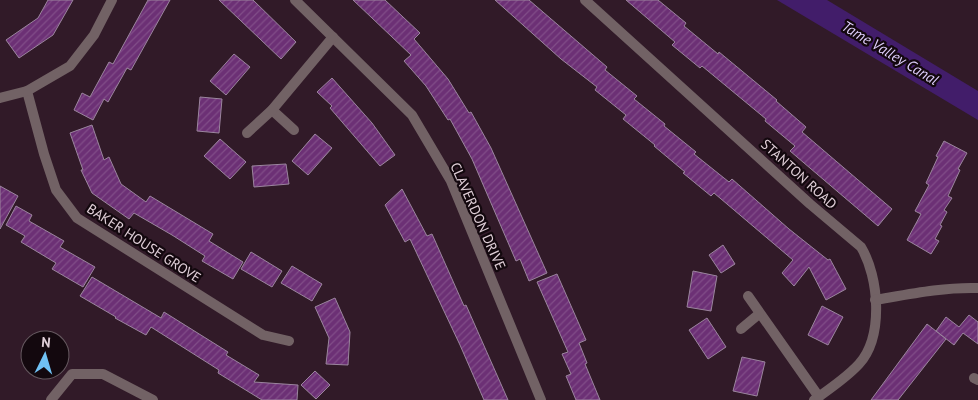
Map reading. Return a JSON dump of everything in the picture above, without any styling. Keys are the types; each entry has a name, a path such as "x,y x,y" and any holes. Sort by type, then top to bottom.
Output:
{"street":[{"path":"0,98 27,91 70,66 94,34 112,0"},
{"name":"CLAVERDON DRIVE","path":"295,0 412,115 451,181 541,400"},
{"name":"STANTON ROAD","path":"584,0 810,204 861,247 872,271 875,285 875,325 870,348 859,364 817,398"},
{"path":"246,133 272,110 333,37"},
{"name":"BAKER HOUSE GROVE","path":"27,91 56,190 77,218 263,335 290,341"},
{"path":"272,110 294,130"},
{"path":"876,300 938,290 978,288"},
{"path":"748,296 817,398"},
{"path":"741,329 759,314"},
{"path":"52,400 72,374 86,373 103,374 153,400"}],"water":[{"name":"Tame Valley Canal","path":"777,0 827,0 978,91 978,120"}],"building":[{"path":"48,0 73,0 53,35 19,58 6,40 38,18"},
{"path":"148,0 170,0 131,70 127,68 108,102 104,99 93,120 74,110 82,93 90,97 109,62 113,64"},
{"path":"219,0 253,0 296,42 281,59"},
{"path":"353,0 385,0 420,33 414,39 448,79 469,113 471,112 491,148 547,273 529,281 520,259 516,261 472,159 450,119 448,120 426,86 404,61 411,55"},
{"path":"495,0 529,0 607,67 605,70 637,96 634,99 696,152 694,154 729,182 732,179 789,229 828,260 830,259 846,289 826,300 809,267 794,286 782,273 793,260 714,193 711,196 683,173 685,172 623,119 626,115 595,90 597,87 561,59"},
{"path":"626,0 658,0 686,23 684,26 777,100 806,127 802,132 892,209 878,226 790,151 795,146 765,121 766,119 702,66 700,68 672,45 675,42"},
{"path":"234,54 250,67 226,95 210,81"},
{"path":"332,78 372,123 395,155 380,166 330,108 332,106 317,92"},
{"path":"200,97 222,99 219,133 197,131"},
{"path":"92,125 104,160 109,157 121,184 146,202 150,196 213,234 209,241 243,262 233,279 202,261 205,256 172,235 134,213 129,219 92,193 81,170 83,170 70,133"},
{"path":"315,134 332,148 308,175 292,161"},
{"path":"220,139 246,162 230,179 204,156"},
{"path":"944,141 967,153 958,169 960,170 948,196 952,198 944,210 947,212 935,239 939,241 931,254 907,240 921,214 915,211 929,185 926,183"},
{"path":"286,164 289,184 254,187 252,166"},
{"path":"0,186 18,196 0,229"},
{"path":"402,189 427,236 432,234 508,400 484,400 410,239 405,242 385,205"},
{"path":"16,206 32,215 29,221 64,241 60,247 95,267 83,287 52,269 56,263 21,242 25,236 6,225"},
{"path":"723,245 735,264 721,273 709,255"},
{"path":"251,252 282,271 272,287 241,269"},
{"path":"292,266 322,284 312,301 281,283"},
{"path":"693,271 717,276 711,311 687,307"},
{"path":"557,274 586,340 579,343 587,363 585,364 600,400 576,400 566,376 571,374 562,354 568,352 537,282"},
{"path":"92,277 161,318 164,312 228,352 226,355 259,375 254,382 298,385 297,400 262,400 218,373 219,370 151,327 146,335 115,318 80,296"},
{"path":"335,298 350,332 348,365 326,364 329,338 315,307"},
{"path":"822,306 843,317 828,345 808,335"},
{"path":"969,315 978,322 978,344 963,333 954,345 936,331 946,317 959,327"},
{"path":"707,318 726,347 708,359 689,330"},
{"path":"927,324 946,339 898,400 871,400"},
{"path":"742,357 765,362 757,396 733,391"},
{"path":"315,371 330,385 316,399 301,385"}]}
